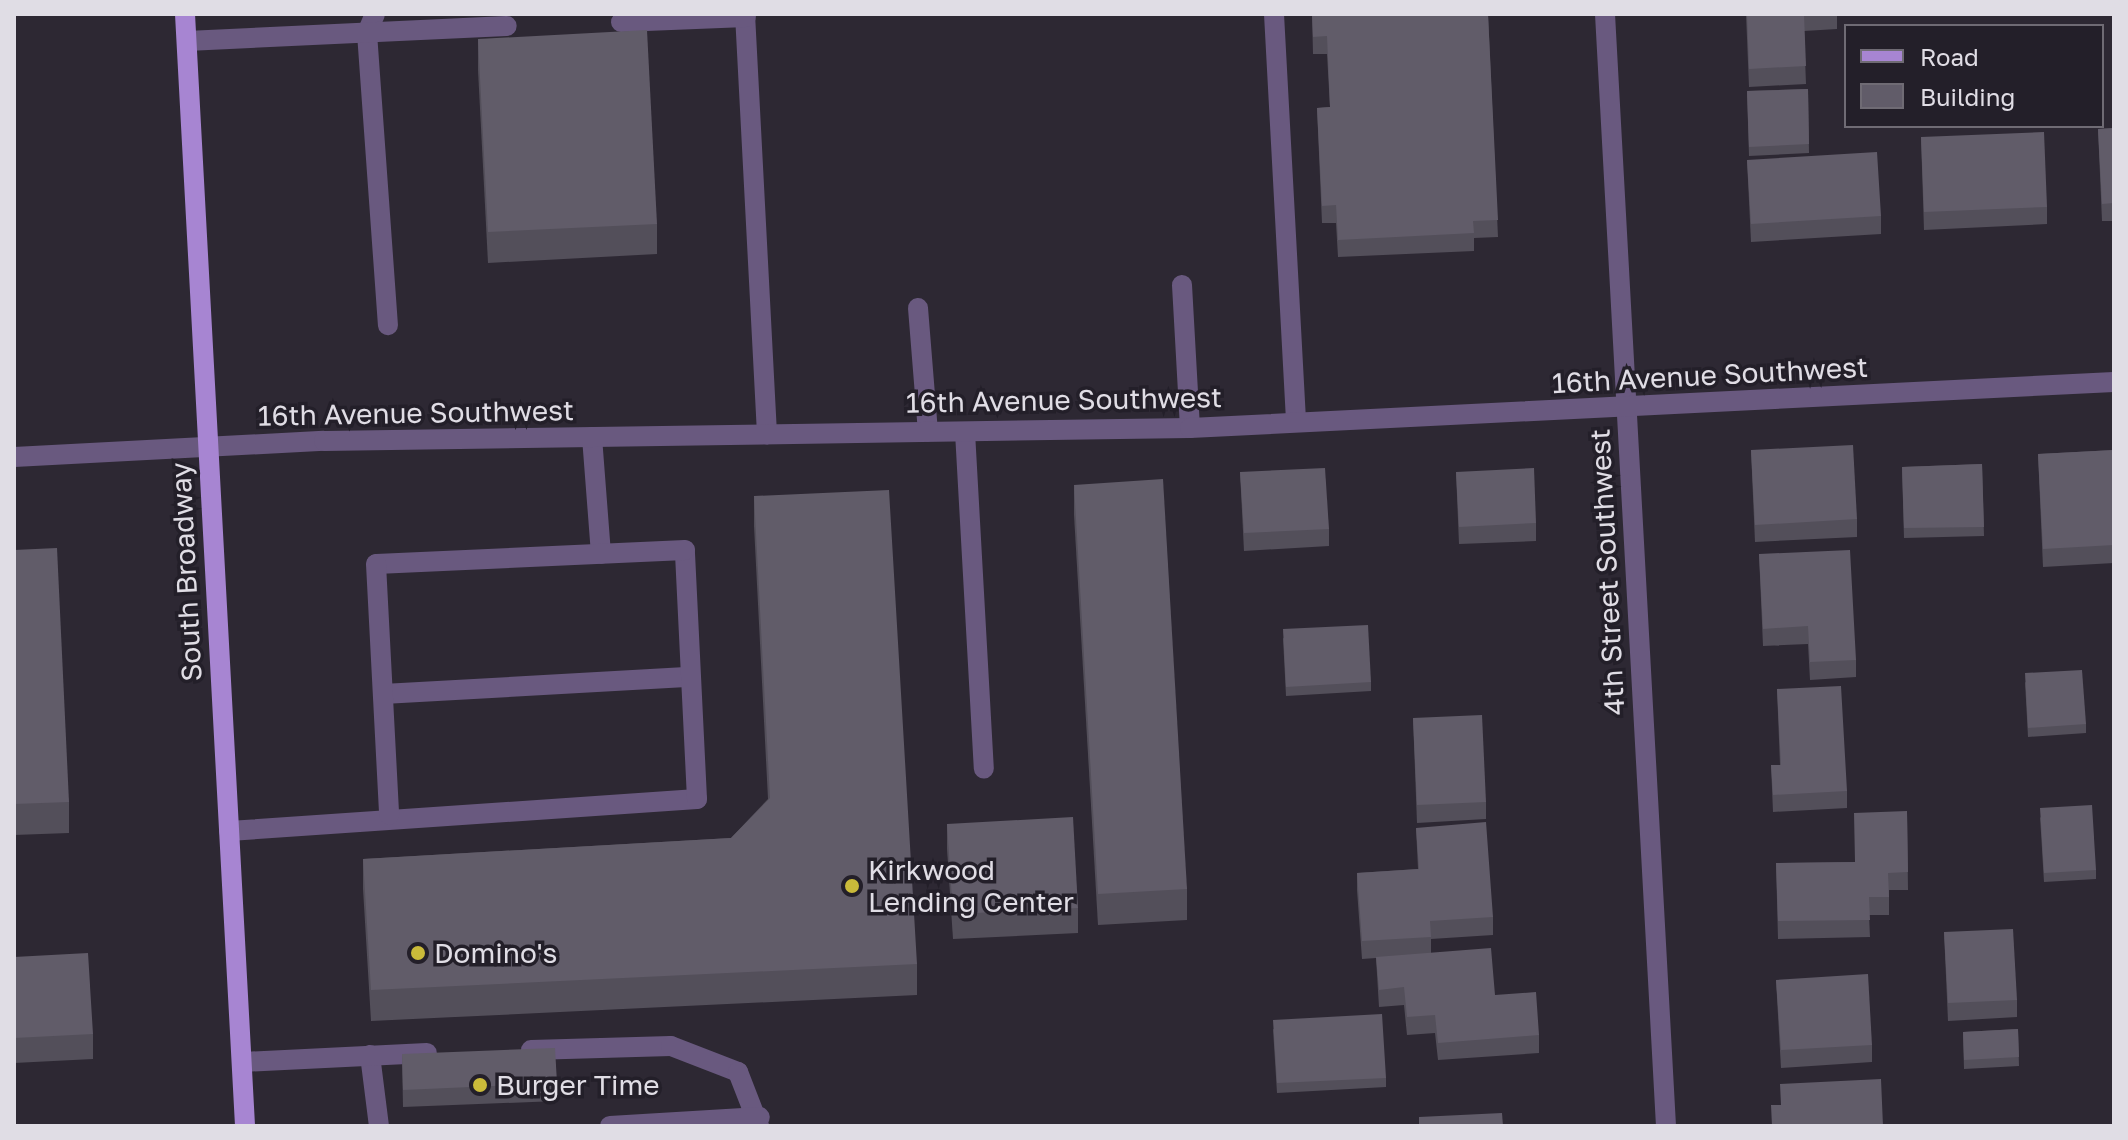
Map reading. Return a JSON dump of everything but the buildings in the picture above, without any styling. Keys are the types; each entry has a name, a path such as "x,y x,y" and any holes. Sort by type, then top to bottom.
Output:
{"main road":[{"name":"South Broadway","path":"185,14 245,1126"}],"street":[{"path":"1274,14 1296,420"},
{"name":"4th Street Southwest","path":"1605,14 1666,1126"},
{"path":"622,32 662,17 746,15 767,434"},
{"path":"187,41 371,23 464,27 498,20"},
{"path":"371,23 388,325"},
{"path":"464,27 509,48"},
{"path":"1182,285 1190,428"},
{"path":"918,308 928,432"},
{"name":"16th Avenue Southwest","path":"14,457 207,446 1190,428 1296,420 1626,408 2114,382"},
{"path":"965,432 984,768"},
{"path":"592,437 601,554"},
{"path":"229,831 389,815 697,799 685,550 376,564 389,815"},
{"path":"383,694 691,677"},
{"path":"513,1051 671,1046 738,1072 760,1122 610,1126"},
{"path":"242,1062 450,1053"},
{"path":"370,1055 379,1126"}],"place":[{"name":"Kirkwood Lending Center","path":"852,886"},
{"name":"Domino's","path":"418,953"},
{"name":"Burger Time","path":"480,1085"}]}
